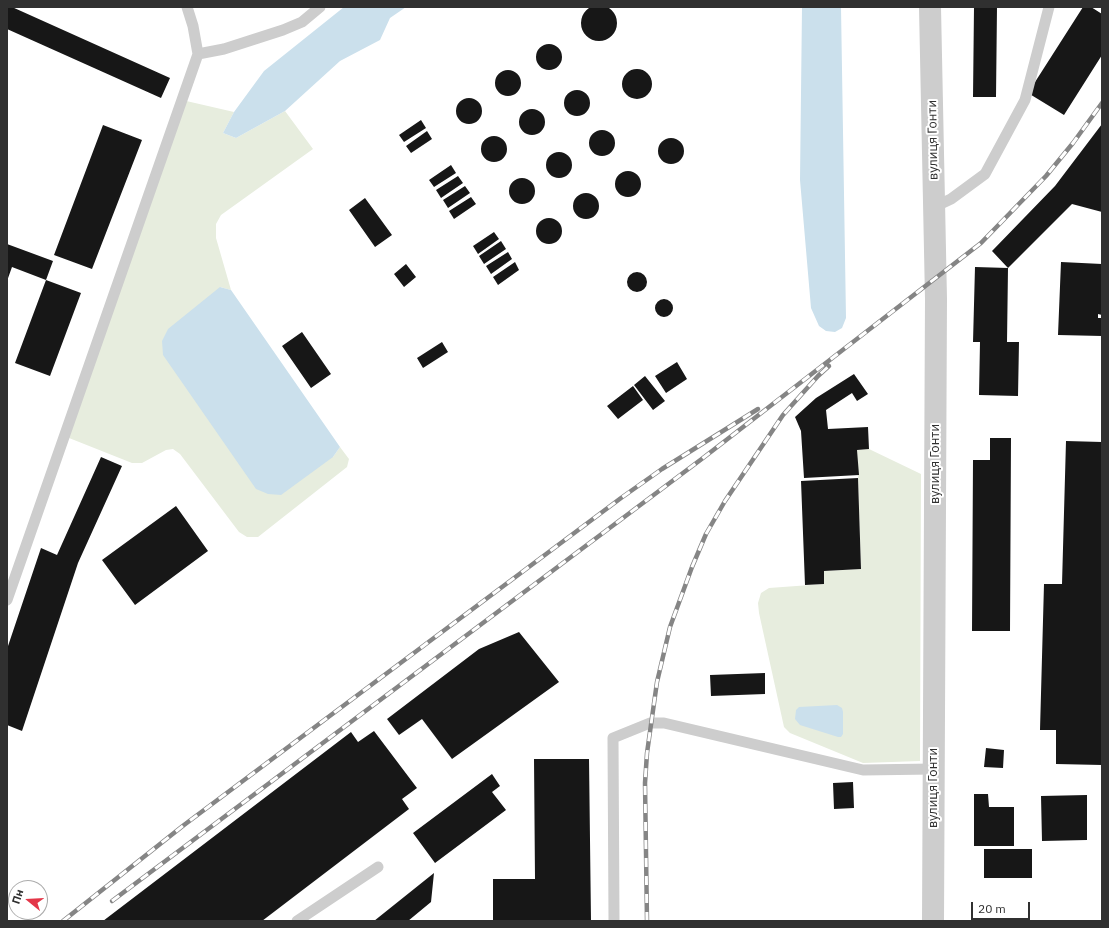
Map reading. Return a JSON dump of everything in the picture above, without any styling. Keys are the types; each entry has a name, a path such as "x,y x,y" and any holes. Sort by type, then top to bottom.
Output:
{"street":[{"name":"вулиця Гонти","path":"930,7 936,307 933,921"}],"lane":[{"path":"7,600 198,54 193,26 187,7"},
{"path":"198,54 224,48 283,30 302,22 320,7"},
{"path":"934,207 951,200 985,174 1025,100 1049,7"},
{"path":"614,921 613,738 650,722 664,723 863,770 933,769"},
{"path":"298,921 378,867"}],"green space":[{"path":"182,100 234,112 223,133 236,138 285,111 313,149 221,215 216,224 216,238 231,290 220,287 333,457 340,447 349,459 347,467 258,537 247,537 239,532 180,454 173,449 166,450 142,463 132,463 64,436"},
{"path":"869,449 921,474 920,761 863,763 790,733 784,727 759,613 758,603 761,593 769,588 824,584 824,571 861,569 857,450"}],"water":[{"path":"344,7 406,7 390,18 380,40 340,61 285,111 236,138 223,133 234,112 264,71"},
{"path":"802,7 841,7 846,318 842,328 835,332 826,331 819,326 811,308 800,180"},
{"path":"220,287 231,290 340,447 333,457 281,495 268,494 256,489 163,355 162,341 168,329"},
{"path":"837,705 842,708 843,712 843,734 841,737 800,725 795,719 796,710 799,707"}],"building":[{"path":"599,5 612,10 617,23 612,36 599,41 586,36 581,23 586,10"},
{"path":"7,7 12,7 170,78 161,98 7,29"},
{"path":"974,7 997,7 996,97 973,97"},
{"path":"1083,7 1091,7 1102,14 1102,55 1064,115 1028,93"},
{"path":"549,44 558,48 562,57 558,66 549,70 540,66 536,57 540,48"},
{"path":"637,69 648,73 652,84 648,95 637,99 626,95 622,84 626,73"},
{"path":"508,70 517,74 521,83 517,92 508,96 499,92 495,83 499,74"},
{"path":"577,90 586,94 590,103 586,112 577,116 568,112 564,103 568,94"},
{"path":"469,98 478,102 482,111 478,120 469,124 460,120 456,111 460,102"},
{"path":"532,109 541,113 545,122 541,131 532,135 523,131 519,122 523,113"},
{"path":"421,120 426,128 404,142 399,135"},
{"path":"1102,124 1102,212 1072,204 1008,268 992,251 1055,186"},
{"path":"103,125 142,140 92,269 54,255"},
{"path":"602,130 611,134 615,143 611,152 602,156 593,152 589,143 593,134"},
{"path":"427,131 432,139 411,153 406,146"},
{"path":"494,136 503,140 507,149 503,158 494,162 485,158 481,149 485,140"},
{"path":"671,138 680,142 684,151 680,160 671,164 662,160 658,151 662,142"},
{"path":"559,152 568,156 572,165 568,174 559,178 550,174 546,165 550,156"},
{"path":"451,165 456,173 434,187 429,180"},
{"path":"628,171 637,175 641,184 637,193 628,197 619,193 615,184 619,175"},
{"path":"458,176 463,183 441,198 436,190"},
{"path":"522,178 531,182 535,191 531,200 522,204 513,200 509,191 513,182"},
{"path":"465,186 470,193 448,208 443,200"},
{"path":"586,193 595,197 599,206 595,215 586,219 577,215 573,206 577,197"},
{"path":"471,197 476,204 454,219 449,211"},
{"path":"365,198 392,235 375,247 349,210"},
{"path":"549,218 558,222 562,231 558,240 549,244 540,240 536,231 540,222"},
{"path":"494,232 499,239 478,254 473,246"},
{"path":"501,241 506,249 484,264 479,256"},
{"path":"7,244 53,261 46,280 12,267 7,281"},
{"path":"508,252 512,259 491,274 486,266"},
{"path":"515,262 519,270 498,285 493,277"},
{"path":"1061,262 1102,264 1102,315 1098,314 1098,318 1102,318 1102,336 1058,335"},
{"path":"406,264 416,277 404,287 394,274"},
{"path":"975,267 1008,268 1007,342 1019,342 1018,396 979,395 980,342 973,342"},
{"path":"637,272 644,275 647,282 644,289 637,292 630,289 627,282 630,275"},
{"path":"46,280 81,293 50,376 15,363"},
{"path":"660,299 668,299 673,304 671,315 668,317 660,317 655,312 655,304"},
{"path":"302,332 331,374 311,388 282,346"},
{"path":"442,342 448,352 423,368 417,358"},
{"path":"677,362 687,379 666,393 655,376"},
{"path":"854,374 868,394 857,401 852,393 826,410 828,429 868,427 869,449 857,450 859,475 804,478 801,431 795,417 816,398"},
{"path":"645,376 665,401 653,410 634,385"},
{"path":"633,386 643,400 618,419 607,406"},
{"path":"990,438 1011,438 1010,631 972,631 973,460 990,460"},
{"path":"1066,441 1102,442 1102,765 1056,764 1056,730 1040,730 1044,584 1062,584"},
{"path":"101,457 122,466 78,563 22,731 7,725 7,649 41,548 57,555"},
{"path":"858,478 861,569 824,571 824,584 805,585 801,481"},
{"path":"176,506 208,551 135,605 102,560"},
{"path":"519,632 559,682 452,759 422,719 399,735 387,719 479,649"},
{"path":"765,673 765,694 711,696 710,675"},
{"path":"374,731 417,788 402,799 409,809 262,921 103,921 351,732 358,742"},
{"path":"986,748 1004,750 1003,768 984,767"},
{"path":"534,759 589,759 591,921 493,921 493,879 535,879"},
{"path":"492,774 500,786 492,792 506,810 435,863 413,833"},
{"path":"853,782 854,808 834,809 833,783"},
{"path":"974,794 988,794 989,807 1014,807 1014,846 974,846"},
{"path":"1087,795 1087,840 1042,841 1041,796"},
{"path":"984,849 1032,849 1032,878 984,878"},
{"path":"434,873 431,902 408,921 374,921"}],"railway":[{"path":"112,901 703,458 981,243 1046,176 1073,143 1102,103"},
{"path":"647,921 645,783 647,753 657,682 670,627 706,534 725,501 783,415 829,366"},
{"path":"63,921 184,825 621,498 662,469 758,409"}]}
